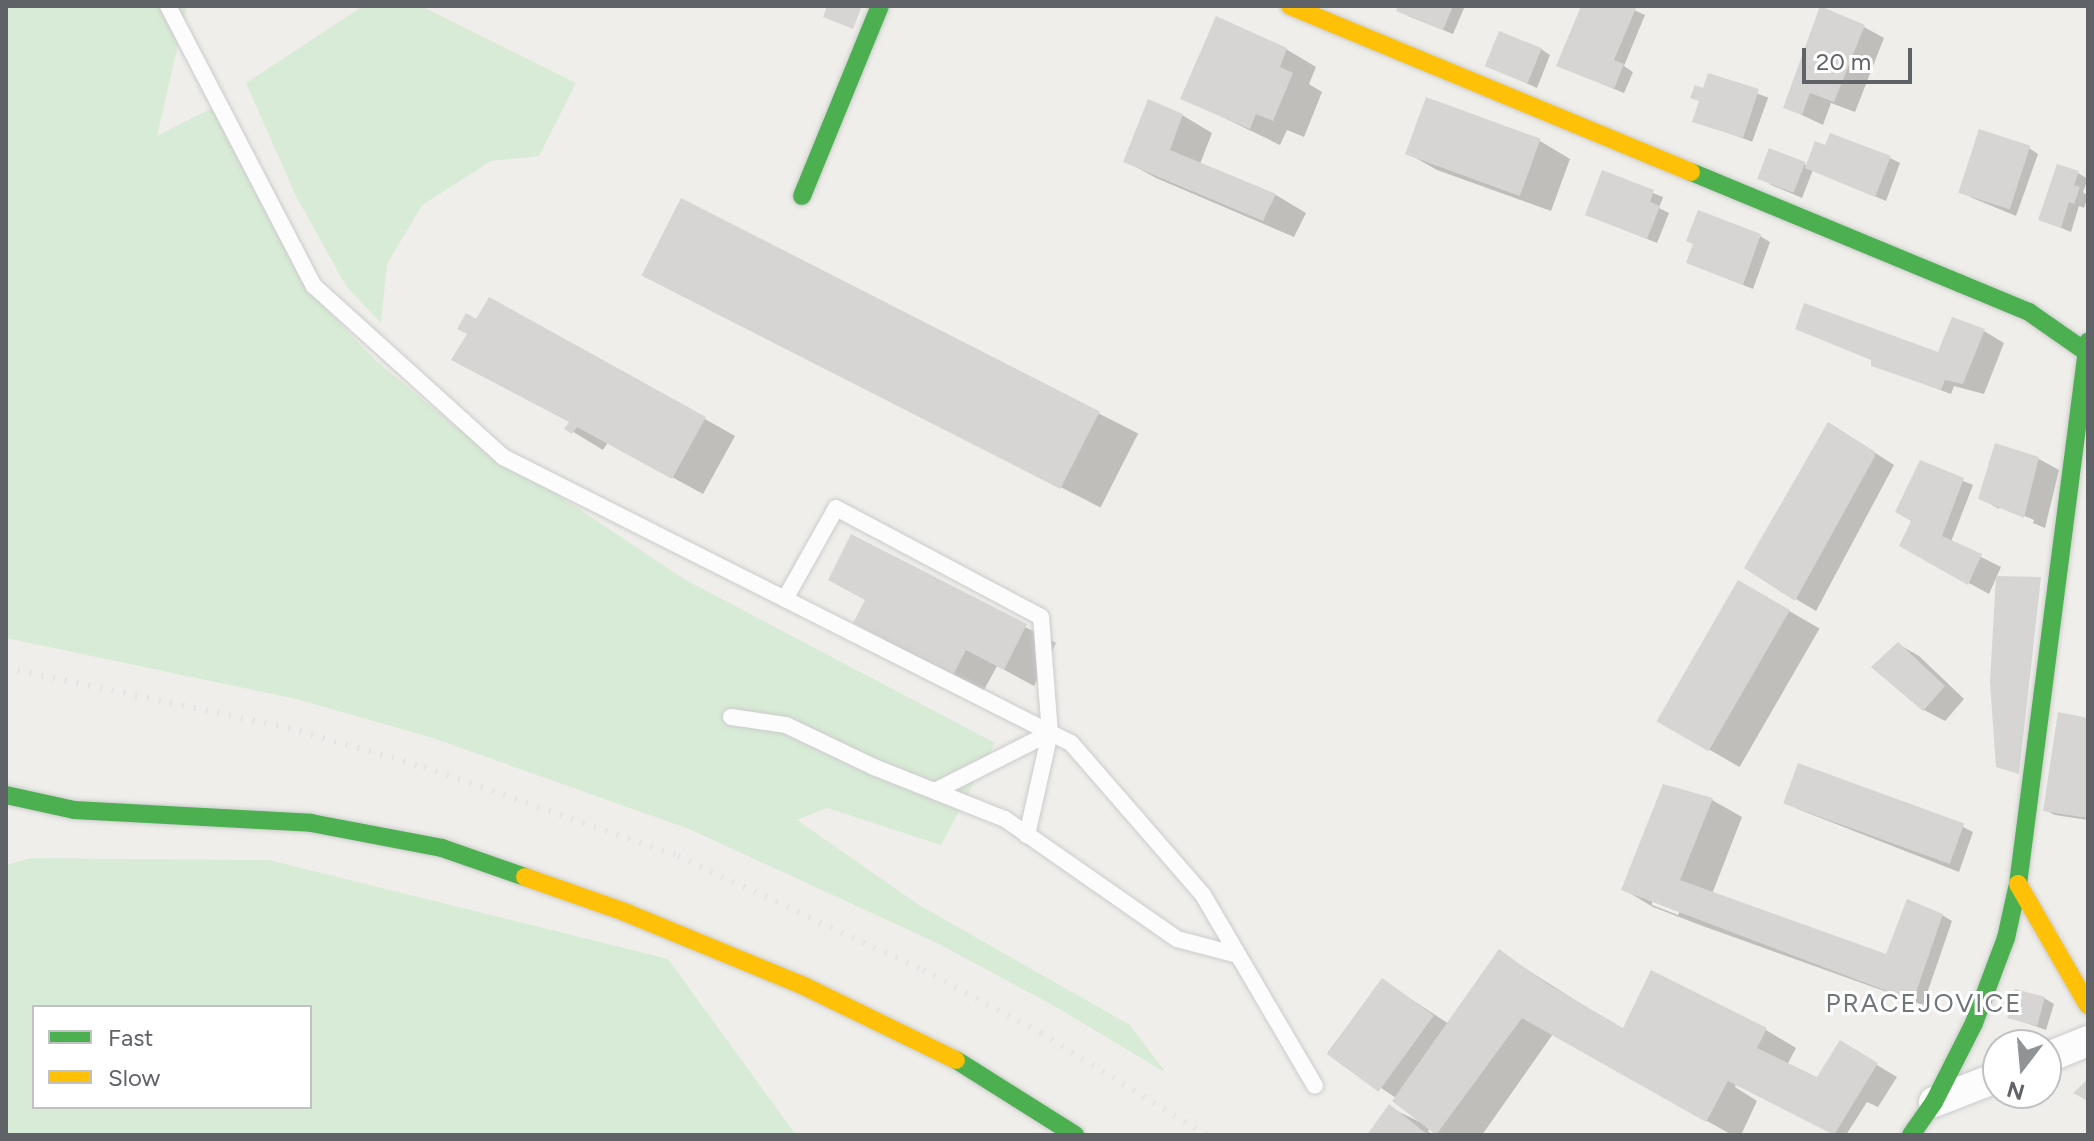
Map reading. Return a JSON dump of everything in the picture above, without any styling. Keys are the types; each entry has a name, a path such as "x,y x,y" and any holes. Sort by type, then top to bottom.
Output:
{"street":[{"path":"802,196 880,6"},
{"path":"1290,6 2029,312 2087,347 2018,884 2006,938 1974,1023 1934,1102 1911,1135"},
{"path":"6,795 74,810 311,823 442,848 627,913 804,986 968,1066 1075,1135"},
{"path":"2018,884 2088,1005"},
{"path":"2062,1052 2088,1041"},
{"path":"1934,1102 1982,1083"}],"lane":[{"path":"168,6 314,286 503,457 1071,743 1203,895 1315,1086"},
{"path":"785,599 836,508 1041,617 1050,733 1027,835"},
{"path":"731,717 786,725 1005,819 1177,939 1238,955"},
{"path":"935,791 1050,733"}],"green space":[{"path":"6,6 187,6 157,136 214,107 309,291 375,360 456,427 684,579 995,743 941,845 827,808 797,820 919,905 1130,1025 1166,1073 1056,1007 937,943 689,829 433,738 296,699 6,638"},
{"path":"363,6 421,6 576,83 539,156 491,161 422,205 387,264 381,323 346,286 296,196 246,83"},
{"path":"31,858 269,860 668,959 796,1135 6,1135 6,865"}],"building":[{"path":"827,6 862,6 853,29 823,17"},
{"path":"1398,6 1453,6 1443,30 1396,11"},
{"path":"1581,6 1636,8 1614,60 1624,64 1614,89 1556,66"},
{"path":"1820,6 1865,25 1834,102 1810,93 1802,115 1783,108"},
{"path":"1216,16 1287,48 1280,67 1293,73 1273,121 1256,114 1250,129 1180,99"},
{"path":"1499,31 1542,48 1527,83 1485,66"},
{"path":"1708,73 1759,89 1743,138 1692,122 1699,101 1690,98 1695,85 1703,88"},
{"path":"1426,97 1541,139 1520,196 1405,154"},
{"path":"1148,99 1183,114 1170,150 1276,194 1263,221 1123,162"},
{"path":"1979,129 2030,146 2010,209 1958,193"},
{"path":"1830,133 1891,156 1875,197 1805,168 1815,141 1825,145"},
{"path":"1769,148 1805,162 1794,193 1757,179"},
{"path":"2057,164 2079,171 2074,185 2080,187 2074,204 2069,202 2061,228 2038,220"},
{"path":"1602,170 1654,190 1650,202 1660,206 1647,239 1585,215"},
{"path":"681,198 1100,411 1060,489 642,276"},
{"path":"1698,210 1761,234 1743,285 1686,263 1693,244 1686,241"},
{"path":"489,297 706,417 672,479 577,427 572,434 564,429 569,422 451,360 467,334 457,329 466,313 476,319"},
{"path":"1804,303 1938,352 1952,317 1985,329 1963,384 1945,380 1941,390 1871,366 1871,360 1795,329"},
{"path":"1828,422 1874,451 1875,456 1795,601 1744,568"},
{"path":"1995,443 2039,457 2024,518 1978,499"},
{"path":"1920,460 1964,478 1942,536 1982,554 1968,585 1899,546 1911,521 1895,512"},
{"path":"851,534 1027,624 1004,670 966,650 953,675 853,623 865,600 828,580"},
{"path":"1996,576 2041,577 2019,774 1996,767 1990,682"},
{"path":"1738,580 1790,610 1708,751 1656,721"},
{"path":"1898,642 1945,686 1923,711 1871,667"},
{"path":"2058,712 2088,718 2088,818 2043,811"},
{"path":"1798,763 1964,824 1950,864 1783,803"},
{"path":"1663,784 1713,798 1680,880 1886,954 1907,899 1943,914 1913,1001 1621,890"},
{"path":"1499,949 1546,983 1623,1028 1651,970 1767,1028 1757,1048 1817,1077 1840,1040 1878,1063 1834,1135 1728,1081 1706,1122 1522,1018 1436,1135 1392,1101"},
{"path":"1382,978 1434,1016 1379,1092 1327,1054"},
{"path":"2015,989 2045,997 2037,1026 2007,1018"},
{"path":"2088,1079 2088,1101 2073,1093"},
{"path":"1389,1104 1428,1135 1367,1135"}],"railway":[{"path":"6,668 288,728 424,767 678,856 923,970 1041,1033 1206,1135"}],"traffic: fast":[{"path":"802,196 880,6"},
{"path":"1691,172 2029,312 2085,351"},
{"path":"1911,1135 1934,1102 1974,1023 2006,938 2018,884 2088,342"},
{"path":"6,795 74,810 311,823 442,848 525,877"},
{"path":"956,1060 1075,1135"}],"traffic: slow":[{"path":"1290,6 1691,172"},
{"path":"525,877 627,913 804,986 956,1060"},
{"path":"2018,884 2088,1005"}],"district":[{"name":"PRACEJOVICE","path":"1924,1004"}]}
